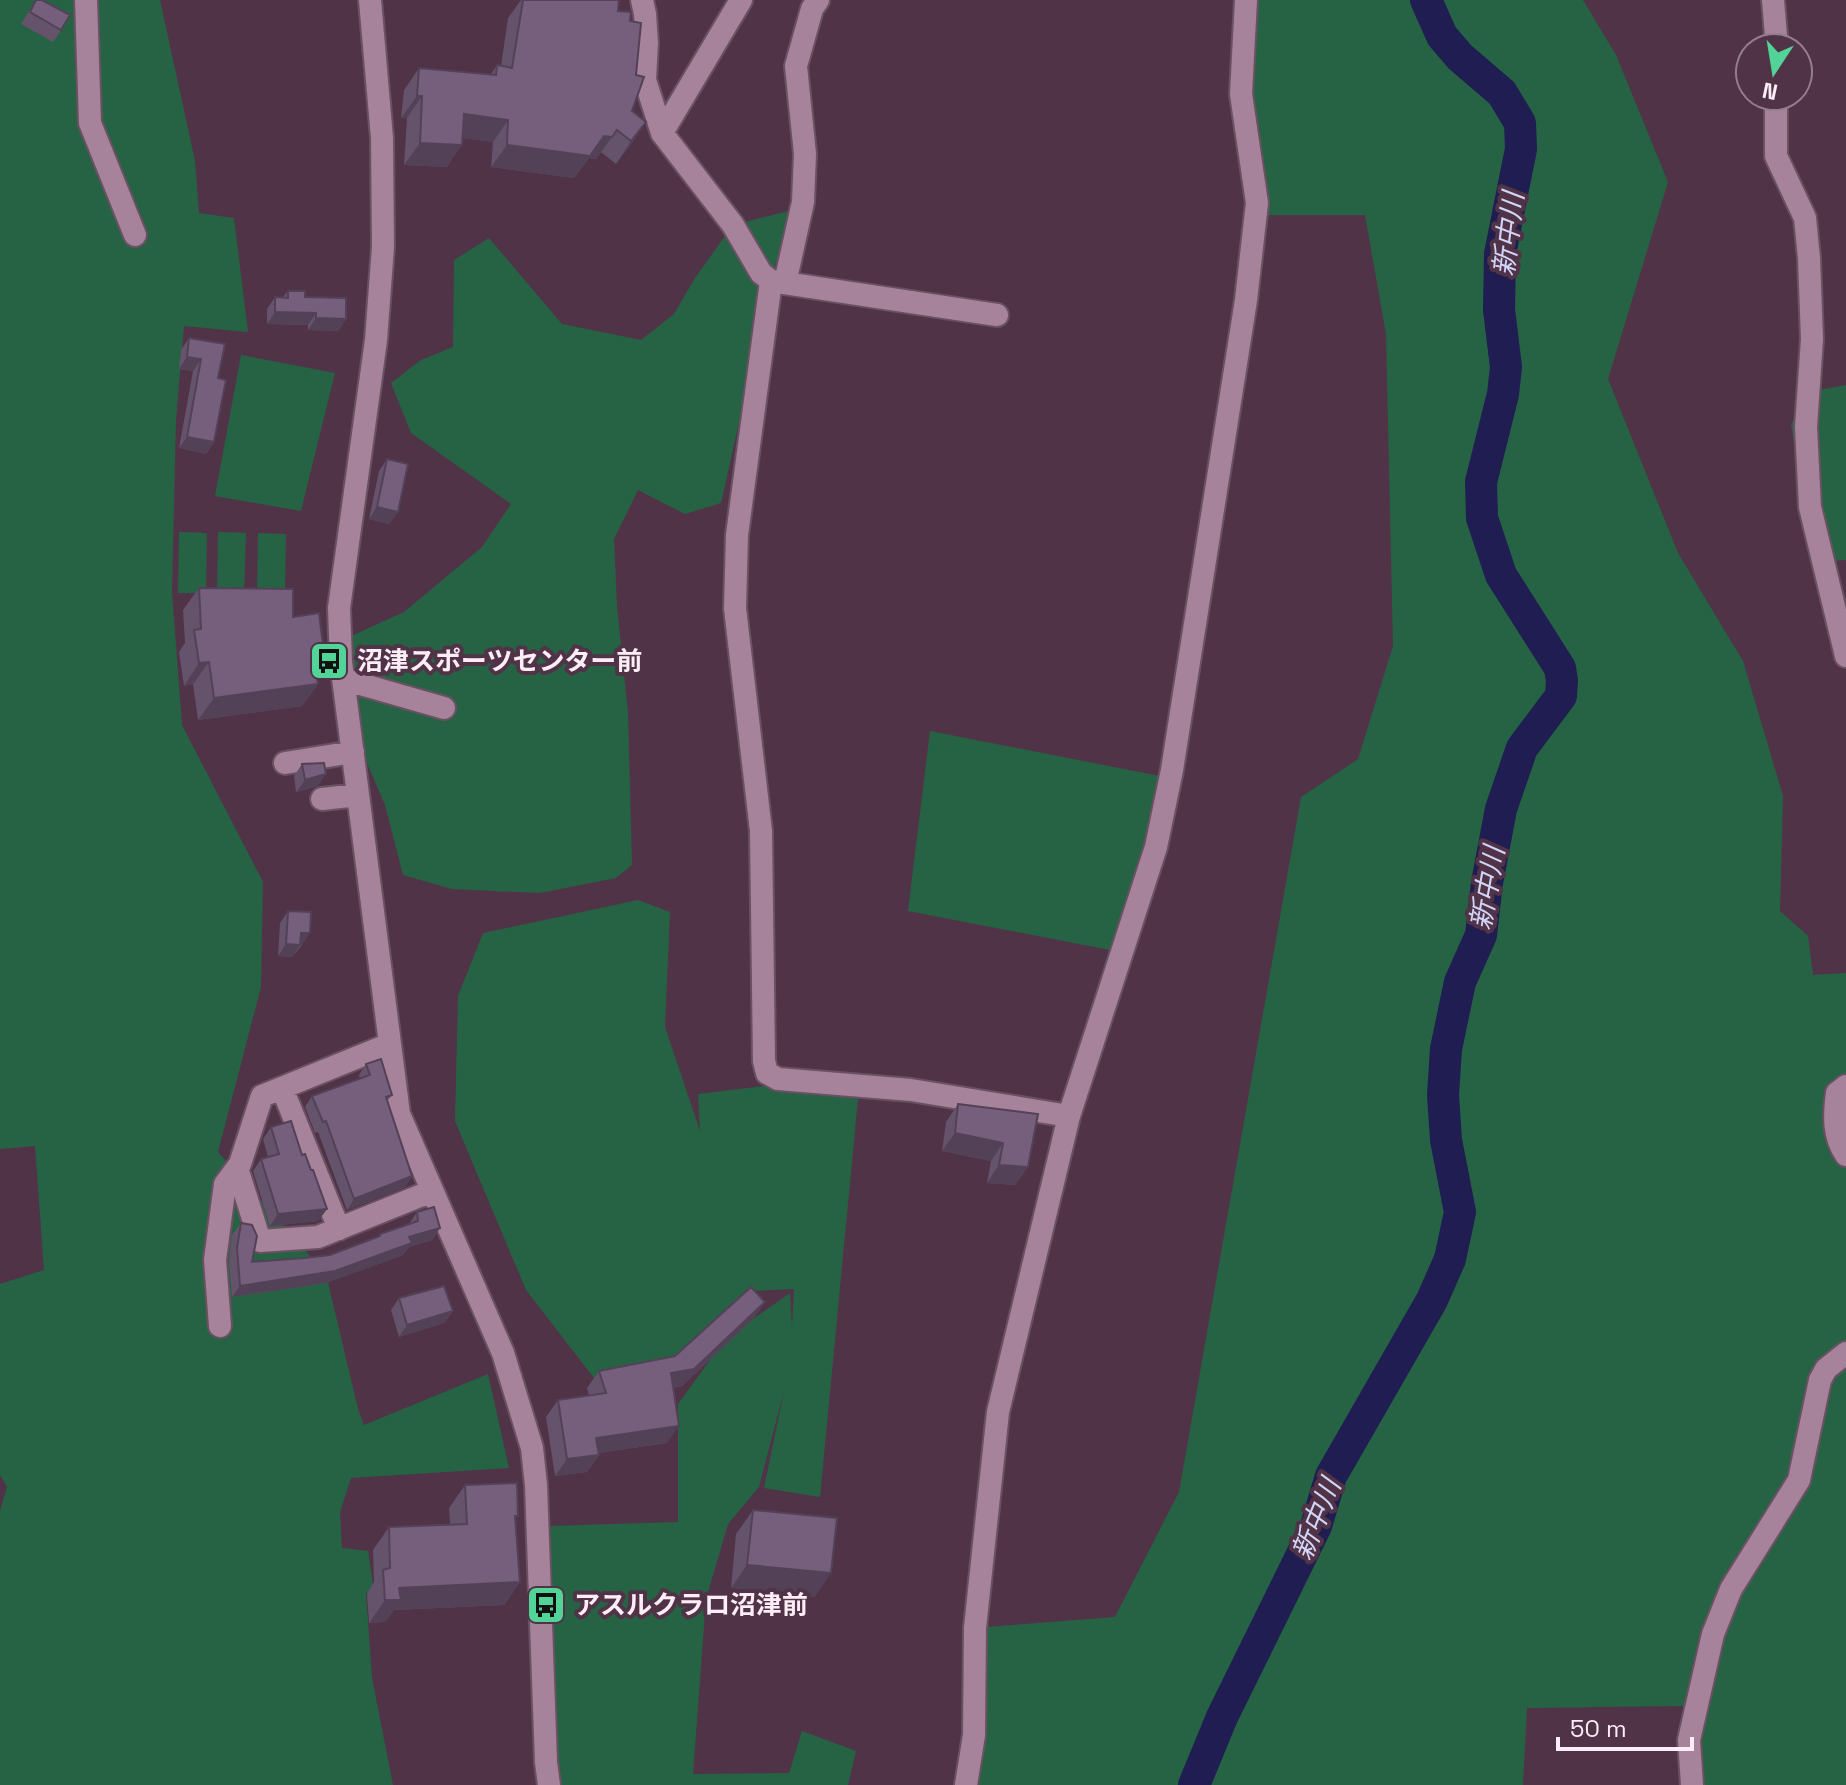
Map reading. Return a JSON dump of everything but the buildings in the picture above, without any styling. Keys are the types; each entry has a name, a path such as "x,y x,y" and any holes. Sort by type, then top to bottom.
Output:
{"street":[{"path":"86,0 90,123 135,235"},
{"path":"370,0 382,138 383,247 376,340 339,608 343,679 399,1114 503,1353 532,1448 549,1785"},
{"path":"642,0 647,43 645,80 662,133 733,225 761,273 778,282 997,315"},
{"path":"662,133 741,0"},
{"path":"818,0 812,9 796,66 805,154 803,202 778,282 737,535 735,608 761,831 764,1061 767,1073 778,1079 911,1090 1069,1116"},
{"path":"966,1785 974,1735 975,1628 998,1412 1069,1116 1156,847 1172,770 1246,300 1257,203 1241,94 1246,0"},
{"path":"1773,0 1776,32"},
{"path":"1776,112 1776,156 1805,218 1809,258 1812,339 1806,427 1810,507 1846,656"},
{"path":"343,679 444,708"},
{"path":"285,763 353,752"},
{"path":"322,799 358,795"},
{"path":"220,1326 215,1260 225,1184 237,1168 262,1096 390,1044"},
{"path":"1846,1086 1837,1093 1833,1115 1840,1146 1846,1155"},
{"path":"282,1088 339,1229"},
{"path":"237,1168 260,1241 318,1237 432,1191"},
{"path":"1692,1785 1689,1740 1713,1634 1731,1589 1799,1480 1820,1380 1826,1369 1846,1353"}],"green space":[{"path":"0,0 160,0 195,161 199,213 234,218 248,332 184,326 176,420 172,592 182,725 263,882 261,987 218,1152 326,1274 364,1425 488,1374 509,1468 351,1478 340,1512 342,1548 368,1551 374,1591 366,1592 372,1678 393,1785 0,1785 0,1511 7,1487 0,1475 0,1284 44,1270 35,1146 0,1149"},
{"path":"1259,0 1583,0 1616,55 1668,182 1608,379 1678,553 1743,661 1783,796 1780,911 1808,936 1813,975 1846,973 1846,1785 1695,1785 1683,1706 1527,1708 1523,1785 963,1785 975,1628 1115,1617 1179,1492 1301,797 1358,759 1393,646 1386,334 1365,215 1267,215 1244,44"},
{"path":"796,209 773,271 721,503 685,514 638,490 614,539 628,713 632,865 616,878 540,893 452,889 403,875 385,805 348,719 349,637 404,612 482,547 511,504 411,433 391,383 421,360 453,347 454,260 489,238 562,324 641,340 674,314 733,225"},
{"path":"241,355 335,373 301,511 215,496"},
{"path":"1846,385 1846,560 1833,561 1810,529 1791,425 1808,392"},
{"path":"179,532 207,533 206,593 178,593"},
{"path":"218,532 246,533 244,594 217,593"},
{"path":"258,533 286,534 285,594 257,593"},
{"path":"930,731 1165,777 1115,951 908,911"},
{"path":"638,900 670,912 665,1027 700,1131 698,1094 805,1081 858,1099 820,1497 764,1488 784,1391 759,1487 728,1524 706,1599 693,1774 789,1773 802,1731 856,1751 848,1785 556,1785 547,1526 678,1522 678,1404 726,1338 790,1293 792,1327 794,1289 754,1291 665,1366 597,1382 526,1290 455,1121 458,996 483,933"}],"waterway":[{"name":"新中川","path":"1194,1785 1222,1717 1316,1526 1331,1476 1432,1300 1450,1259 1460,1212 1446,1140 1443,1095 1446,1049 1460,982 1481,935 1501,809 1522,748 1561,696 1560,668 1501,575 1482,518 1481,482 1503,394 1506,367 1499,310 1500,254 1521,149 1520,123 1502,93 1460,57 1442,36 1426,0"}],"place":[{"name":"沼津スポーツセンター前","path":"329,661"},
{"name":"アスルクラロ沼津前","path":"546,1605"}]}
